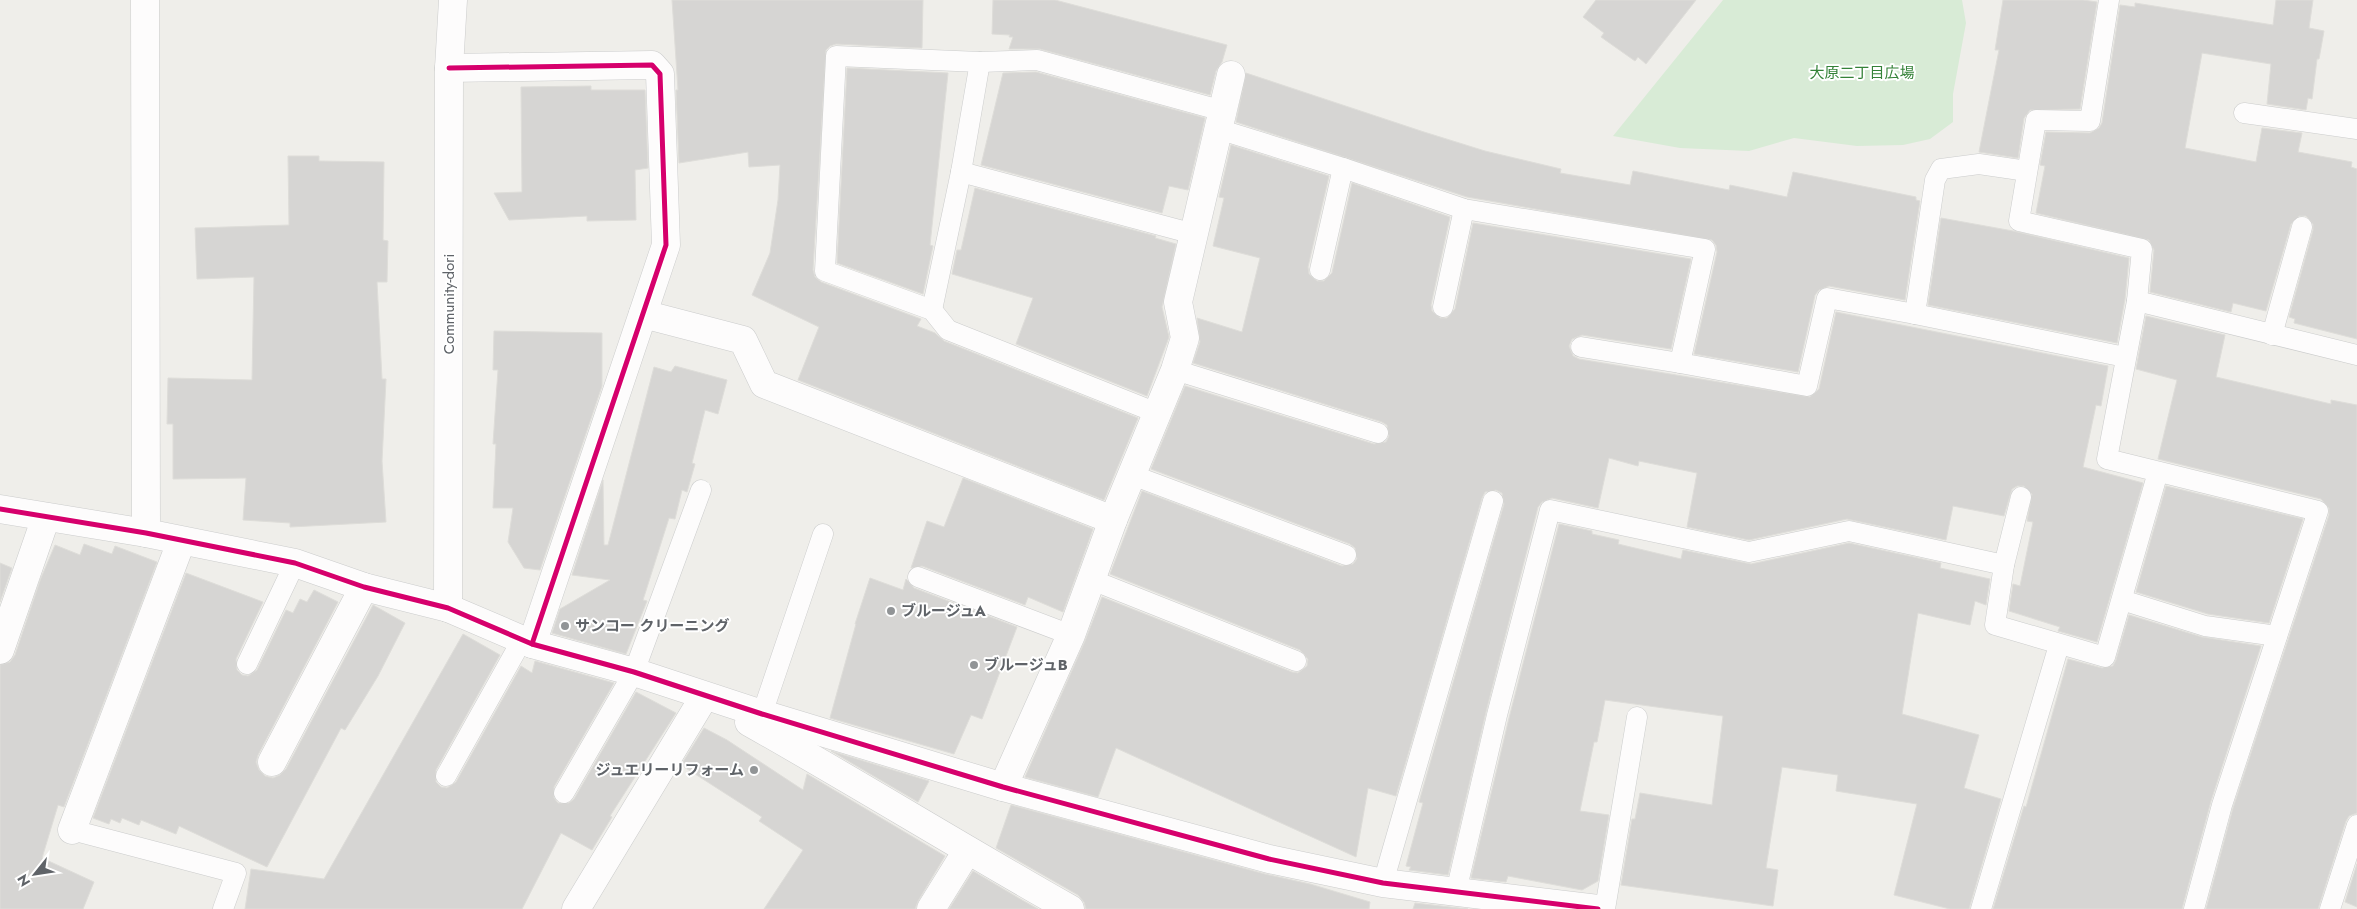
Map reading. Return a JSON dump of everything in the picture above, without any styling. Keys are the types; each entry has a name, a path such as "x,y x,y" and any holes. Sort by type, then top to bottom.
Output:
{"street":[{"path":"145,0 146,533"},
{"name":"Community-dori","path":"448,608 449,68 453,0"},
{"path":"449,68 652,65 660,74 666,245 526,642"},
{"path":"1003,787 1071,635 1114,520 1175,370 1185,338 1178,302 1231,75"},
{"path":"643,314 743,340 764,384 1114,520"},
{"path":"0,509 146,533 181,542 295,563 364,587 448,608 526,642 634,672 704,697 1003,787 1269,858 1383,883 1598,909"},
{"path":"0,650 46,517"},
{"path":"72,830 181,542"},
{"path":"272,762 364,587"},
{"path":"704,697 862,785 967,851 1070,909"},
{"path":"576,909 704,697"},
{"path":"931,909 967,851"}],"lane":[{"path":"2109,0 2090,120 2036,120 2019,221 2142,249 2137,301 2107,459 2318,511 2222,805 2194,909"},
{"path":"1156,413 948,330 932,310 825,271 836,56 980,62 1037,60 1221,120 1344,168 1464,208 1705,249 1680,363"},
{"path":"932,310 961,172 980,62"},
{"path":"2244,113 2357,129"},
{"path":"1915,314 1935,180 1941,169 1979,164 2027,171"},
{"path":"1320,270 1344,168"},
{"path":"961,172 1194,234"},
{"path":"1443,307 1464,208"},
{"path":"2272,335 2302,227"},
{"path":"1581,347 1807,386 1827,298 2125,357"},
{"path":"2137,301 2357,355"},
{"path":"1175,370 1378,433"},
{"path":"2021,498 2004,565 1995,625 2105,657 2158,472"},
{"path":"1132,475 1346,555"},
{"path":"564,793 634,672 702,490"},
{"path":"1383,883 1493,501"},
{"path":"1456,892 1497,715 1550,510 1748,552 1848,531 2004,565"},
{"path":"762,714 823,534"},
{"path":"247,664 295,563"},
{"path":"918,577 1071,635"},
{"path":"1092,580 1296,661"},
{"path":"2122,600 2205,626 2278,636"},
{"path":"446,776 526,642"},
{"path":"1981,909 2059,645"},
{"path":"1605,909 1637,717"},
{"path":"2330,909 2357,825"},
{"path":"72,830 236,873 223,909"}],"green space":[{"name":"大原二丁目広場","path":"1723,0 1962,0 1966,23 1953,94 1953,122 1930,139 1903,145 1857,146 1794,138 1749,151 1680,148 1613,136"}],"building":[{"path":"672,0 923,0 922,48 836,44 826,50 813,270 815,277 821,282 921,319 917,326 935,333 944,341 1138,418 1104,500 798,380 819,327 752,295 770,253 778,200 780,165 749,167 748,152 679,163 676,90 678,90"},
{"path":"993,0 1055,0 1227,45 1222,62 1216,71 1210,95 1040,49 1009,49 1013,37 1009,37 1010,35 992,34"},
{"path":"1596,0 1696,0 1646,64 1638,57 1635,61 1601,37 1604,33 1583,17"},
{"path":"2003,0 2083,0 2097,2 2080,109 2030,110 2024,118 2018,158 1979,152 1999,50 1995,50"},
{"path":"2276,0 2313,0 2309,28 2324,31 2319,59 2317,59 2312,99 2308,98 2306,110 2267,104 2271,64 2202,53 2185,148 2256,162 2262,128 2302,133 2298,152 2352,162 2351,167 2357,169 2357,339 2294,323 2295,319 2289,317 2313,230 2313,224 2306,216 2299,216 2291,224 2266,311 2233,303 2231,312 2150,292 2154,250 2149,240 2036,213 2045,166 2040,165 2046,132 2090,133 2099,128 2102,123 2120,5 2135,7 2135,3 2273,25"},
{"path":"847,68 948,73 930,245 933,246 923,294 837,263"},
{"path":"1036,72 1205,118 1188,190 1169,186 1162,213 981,165 1003,73"},
{"path":"1246,73 1485,151 1561,169 1560,173 1630,185 1633,171 1729,190 1730,185 1787,197 1793,172 1916,197 1916,200 1920,201 1905,300 1829,286 1819,290 1815,295 1798,372 1694,354 1717,252 1716,245 1712,240 1467,197 1236,122"},
{"path":"591,86 591,90 645,90 648,168 635,170 636,220 587,221 587,216 509,220 494,193 522,192 521,87"},
{"path":"1231,145 1329,176 1308,267 1309,274 1317,281 1324,281 1332,273 1352,183 1450,217 1431,305 1432,311 1440,318 1447,318 1455,309 1473,223 1691,259 1671,349 1582,335 1572,339 1569,346 1573,356 1579,359 1810,397 1819,389 1836,312 2108,366 2101,406 2096,405 2083,467 2143,483 2097,642 2058,631 2060,627 2009,611 2013,584 2020,586 2033,522 2027,521 2032,494 2024,486 2017,486 2012,489 2004,516 1953,506 1946,540 1847,519 1749,540 1687,527 1697,473 1639,461 1638,466 1609,458 1598,508 1552,498 1542,502 1538,507 1486,712 1448,875 1409,870 1411,867 1406,866 1423,803 1419,802 1504,504 1502,493 1496,490 1485,492 1482,498 1396,796 1368,788 1356,857 1116,748 1098,797 1025,777 1085,641 1102,597 1292,672 1298,673 1307,666 1308,659 1300,650 1110,574 1142,491 1342,566 1353,564 1357,559 1355,548 1350,544 1151,469 1185,386 1374,444 1386,442 1389,436 1387,425 1382,422 1193,363 1200,342 1197,318 1242,332 1260,258 1213,246 1224,198 1219,197"},
{"path":"288,156 319,156 319,161 384,162 383,240 388,241 387,282 377,282 382,379 386,379 382,461 386,522 290,527 290,523 243,520 246,478 173,479 173,424 167,424 168,378 252,380 254,277 197,279 195,228 289,225"},
{"path":"975,188 1156,236 1155,238 1176,244 1162,307 1169,337 1147,396 1016,344 1033,298 952,274 957,250 961,250"},
{"path":"1941,218 2013,231 2129,258 2125,299 2117,343 1928,305"},
{"path":"2146,316 2225,335 2216,377 2331,404 2331,400 2357,405 2357,813 2349,816 2346,821 2318,909 2206,909 2233,808 2329,515 2329,508 2321,499 2158,459 2177,380 2136,369"},
{"path":"494,331 602,333 602,386 540,570 524,568 508,542 513,508 493,508 496,444 493,444 498,370 493,370"},
{"path":"675,366 727,380 718,414 705,410 692,463 695,464 687,492 682,490 675,519 669,518 643,600 647,601 626,654 552,633 560,609 610,580 572,575 603,480 604,545 608,545 654,367 671,372"},
{"path":"963,478 1093,529 1063,612 1028,597 1025,605 922,566 911,568 927,521 944,527"},
{"path":"2166,486 2303,519 2269,623 2208,614 2136,592"},
{"path":"1559,524 1592,531 1592,534 1619,540 1618,544 1681,559 1683,550 1751,564 1849,543 1941,563 1940,568 1990,579 1986,605 1975,601 1970,625 1918,613 1902,714 1979,735 1964,788 2001,799 1969,909 1950,909 1894,895 1917,804 1836,791 1838,775 1782,767 1766,868 1778,870 1773,906 1621,885 1632,819 1635,819 1640,793 1712,805 1723,716 1605,700 1597,742 1594,742 1580,811 1609,815 1598,881 1582,890 1508,876 1506,882 1471,878 1509,718"},
{"path":"84,544 112,554 115,546 157,562 64,807 58,805 42,858 94,882 83,909 0,909 0,665 10,662 15,655 41,578 55,545 80,555"},
{"path":"0,563 12,568 0,602"},
{"path":"186,573 263,602 236,659 237,670 242,675 248,676 257,670 286,610 293,613 300,599 307,602 314,590 338,602 258,755 256,762 259,770 265,776 273,778 280,775 286,769 373,605 405,623 378,676 345,730 341,728 267,867 179,826 176,834 141,820 139,825 122,818 120,823 111,819 109,824 93,818"},
{"path":"870,578 903,590 906,579 914,588 1017,627 982,719 971,715 954,754 830,718 855,624"},
{"path":"2129,615 2202,637 2261,646 2211,801 2182,909 1993,909 2024,806 2026,807 2068,659 2102,668 2113,666"},
{"path":"463,634 500,655 436,770 436,782 441,787 447,788 456,782 521,666 532,673 535,661 614,683 554,787 554,798 558,803 569,803 574,799 636,692 676,713 610,816 612,817 592,850 561,833 522,909 245,909 251,869 324,879"},
{"path":"704,728 727,740 803,790 807,774 945,856 915,909 764,909 803,850 759,821 762,817 681,765"},
{"path":"831,751 929,781 918,802"},
{"path":"1011,805 1265,874 1310,884 1370,902 1369,909 1086,909 1084,902 1078,895 996,848"},
{"path":"2357,864 2357,907 2345,902"},
{"path":"973,871 1022,900 1038,909 949,909"},
{"path":"1415,903 1468,909 1413,909"}],"cycle path":[{"path":"449,68 652,65 660,74 666,245 532,644"},
{"path":"0,509 146,533 295,563 364,587 448,608 532,644 634,672 762,714 1003,787 1269,859 1383,883 1598,909"}],"place":[{"name":"ブルージュA","path":"891,611"},
{"name":"サンコー クリーニング","path":"565,626"},
{"name":"ブルージュB","path":"974,665"},
{"name":"ジュエリーリフォーム","path":"754,770"}]}
